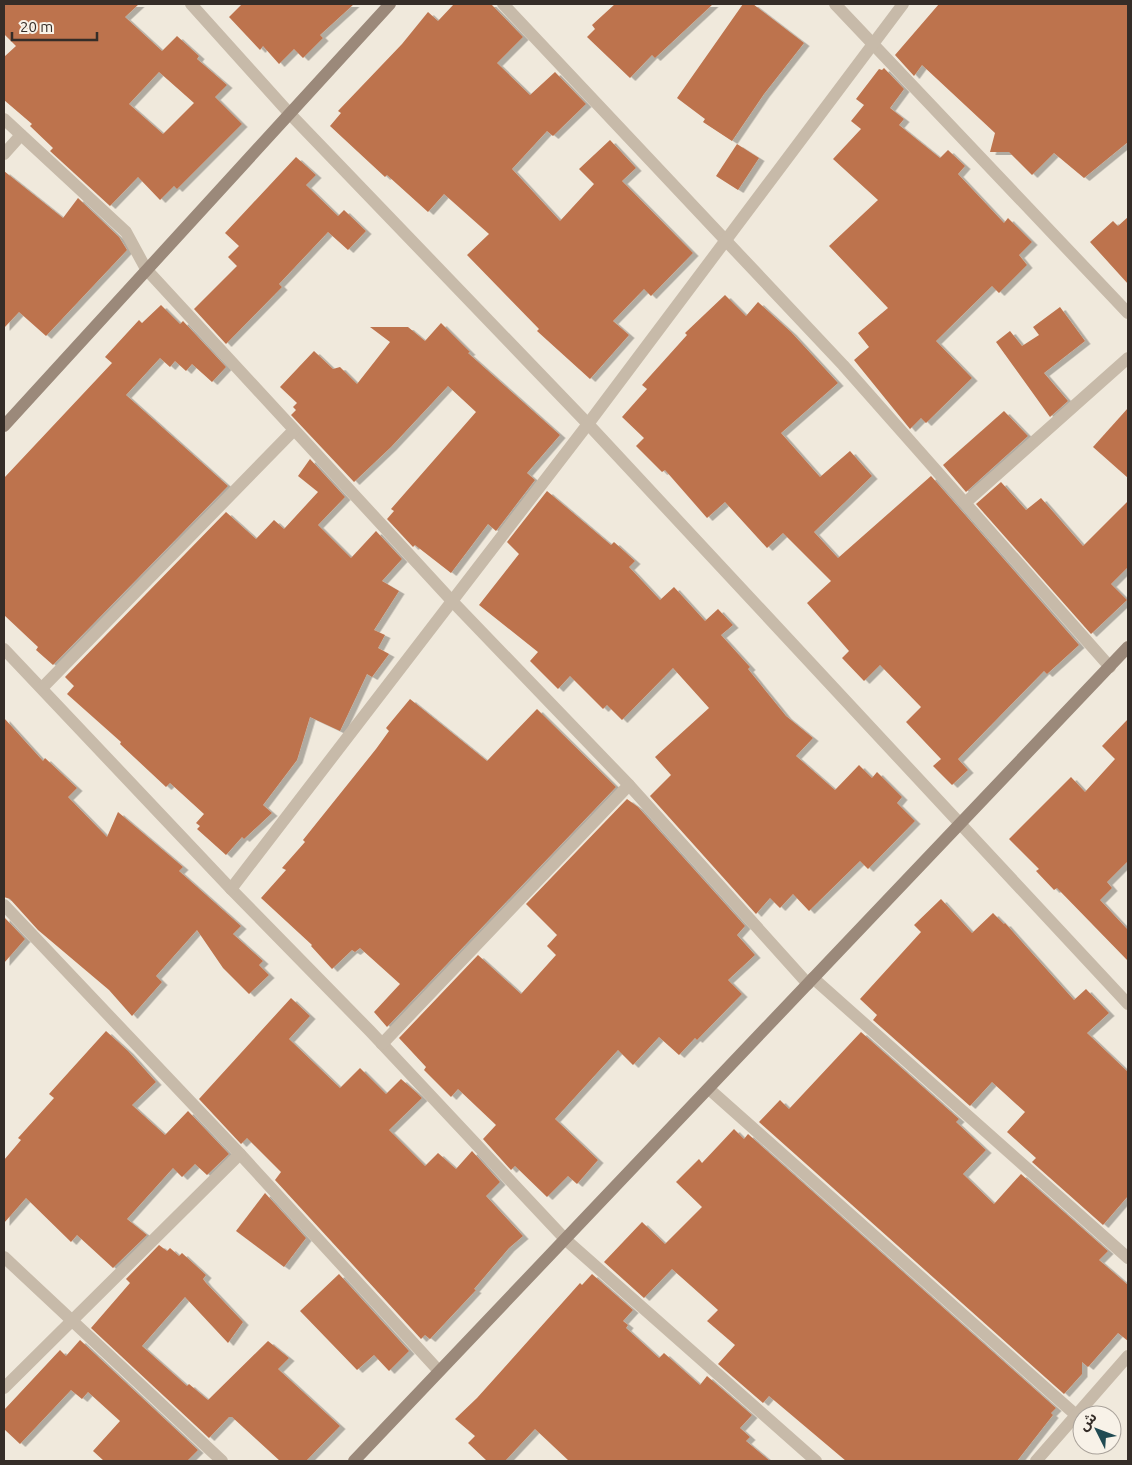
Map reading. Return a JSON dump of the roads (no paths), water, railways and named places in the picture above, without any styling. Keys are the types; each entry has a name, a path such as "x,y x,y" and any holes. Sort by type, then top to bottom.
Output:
{"street":[{"path":"191,4 290,114 588,424 1128,1004"},
{"path":"4,426 390,4"},
{"path":"503,4 843,365 1110,666"},
{"path":"835,4 1128,311"},
{"path":"231,889 588,424 903,4"},
{"path":"4,119 126,232 146,269 452,601 629,785 811,981 1128,1258"},
{"path":"4,154 21,135"},
{"path":"965,503 1128,358"},
{"path":"42,688 294,430"},
{"path":"354,1461 1128,647"},
{"path":"4,648 566,1240 816,1461"},
{"path":"382,1044 629,785"},
{"path":"4,905 240,1154 439,1371"},
{"path":"708,1089 1072,1410"},
{"path":"4,1388 70,1320 240,1154"},
{"path":"4,1257 222,1461"},
{"path":"1084,1405 1127,1359"},
{"path":"1036,1461 1072,1419"}]}
